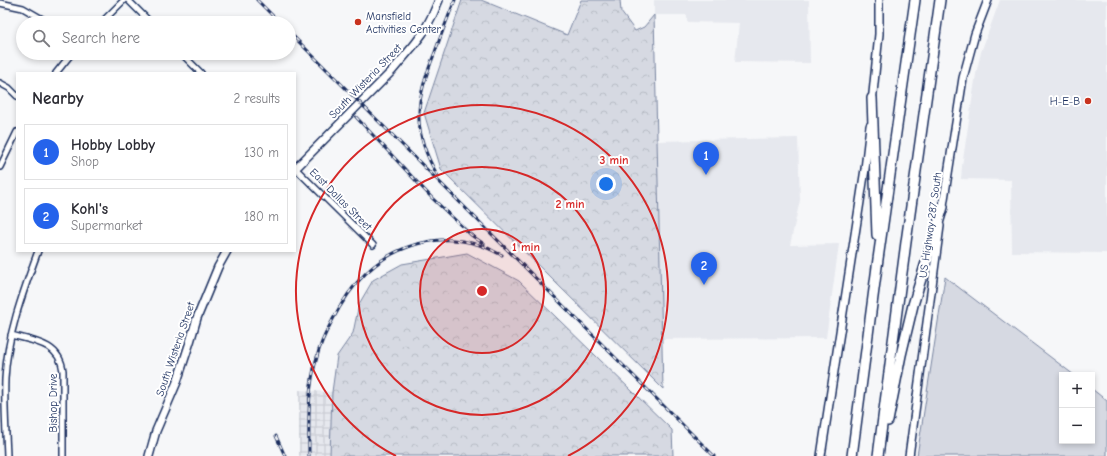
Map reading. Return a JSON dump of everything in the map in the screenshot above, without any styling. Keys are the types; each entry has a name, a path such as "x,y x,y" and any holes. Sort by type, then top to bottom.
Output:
{"highway":[{"path":"852,456 878,259 915,0"},
{"path":"878,456 940,0"},
{"path":"872,98 878,259"},
{"path":"882,456 901,355 913,305 943,207"}],"street":[{"path":"109,16 124,0"},
{"path":"128,0 144,16"},
{"name":"South Wisteria Street","path":"296,167 392,71 414,46 423,33 439,0"},
{"path":"821,456 865,169 878,40 879,0"},
{"name":"US Highway 287 South","path":"909,456 943,207 963,78 968,55 988,0"},
{"path":"0,3 23,8 37,16"},
{"path":"57,72 66,60"},
{"path":"188,60 200,72"},
{"path":"0,83 9,88 16,95"},
{"path":"0,167 16,134"},
{"name":"East Dallas Street","path":"296,169 373,245"},
{"path":"7,456 5,378 11,335 22,292 38,252"},
{"name":"South Wisteria Street","path":"148,456 156,431 177,382 197,318 218,267 226,252"},
{"name":"Bishop Drive","path":"11,335 47,346 53,350 62,363 63,456"}],"shaded area":[{"path":"654,0 809,0 810,63 735,62 739,23 687,22 687,15 654,15"},
{"path":"1000,0 1107,0 1107,253 1012,252 1011,180 961,179 976,74 981,52"},
{"path":"798,138 800,200 790,245 839,244 826,338 662,339 657,141"},
{"path":"299,390 332,392 330,456 299,456"}],"green space":[{"path":"462,0 481,0 567,35 581,0 620,0 621,12 635,31 644,27 654,15 663,389 441,169 424,113"},
{"path":"467,253 519,281 672,430 673,456 330,456 332,392 337,356 353,333 359,304 373,280 402,264"},
{"path":"945,277 1070,372 1059,372 1059,444 1095,444 1095,391 1107,401 1107,456 917,456"}],"railway":[{"path":"257,0 273,16"},
{"path":"438,176 423,144 420,129 420,100 429,69 455,0"},
{"path":"296,39 714,456"},
{"path":"356,117 432,198 471,235 484,244"},
{"path":"309,456 310,394 318,352 325,334 339,308 347,295 366,273 377,264 402,249 435,240 469,242 502,255"},
{"path":"276,436 285,456"}],"place":[{"name":"Mansfield Activities Center","path":"358,22"},
{"name":"H-E-B","path":"1088,101"},
{"name":"Hobby Lobby","path":"706,175"},
{"name":"Kohl's","path":"704,285"}]}
